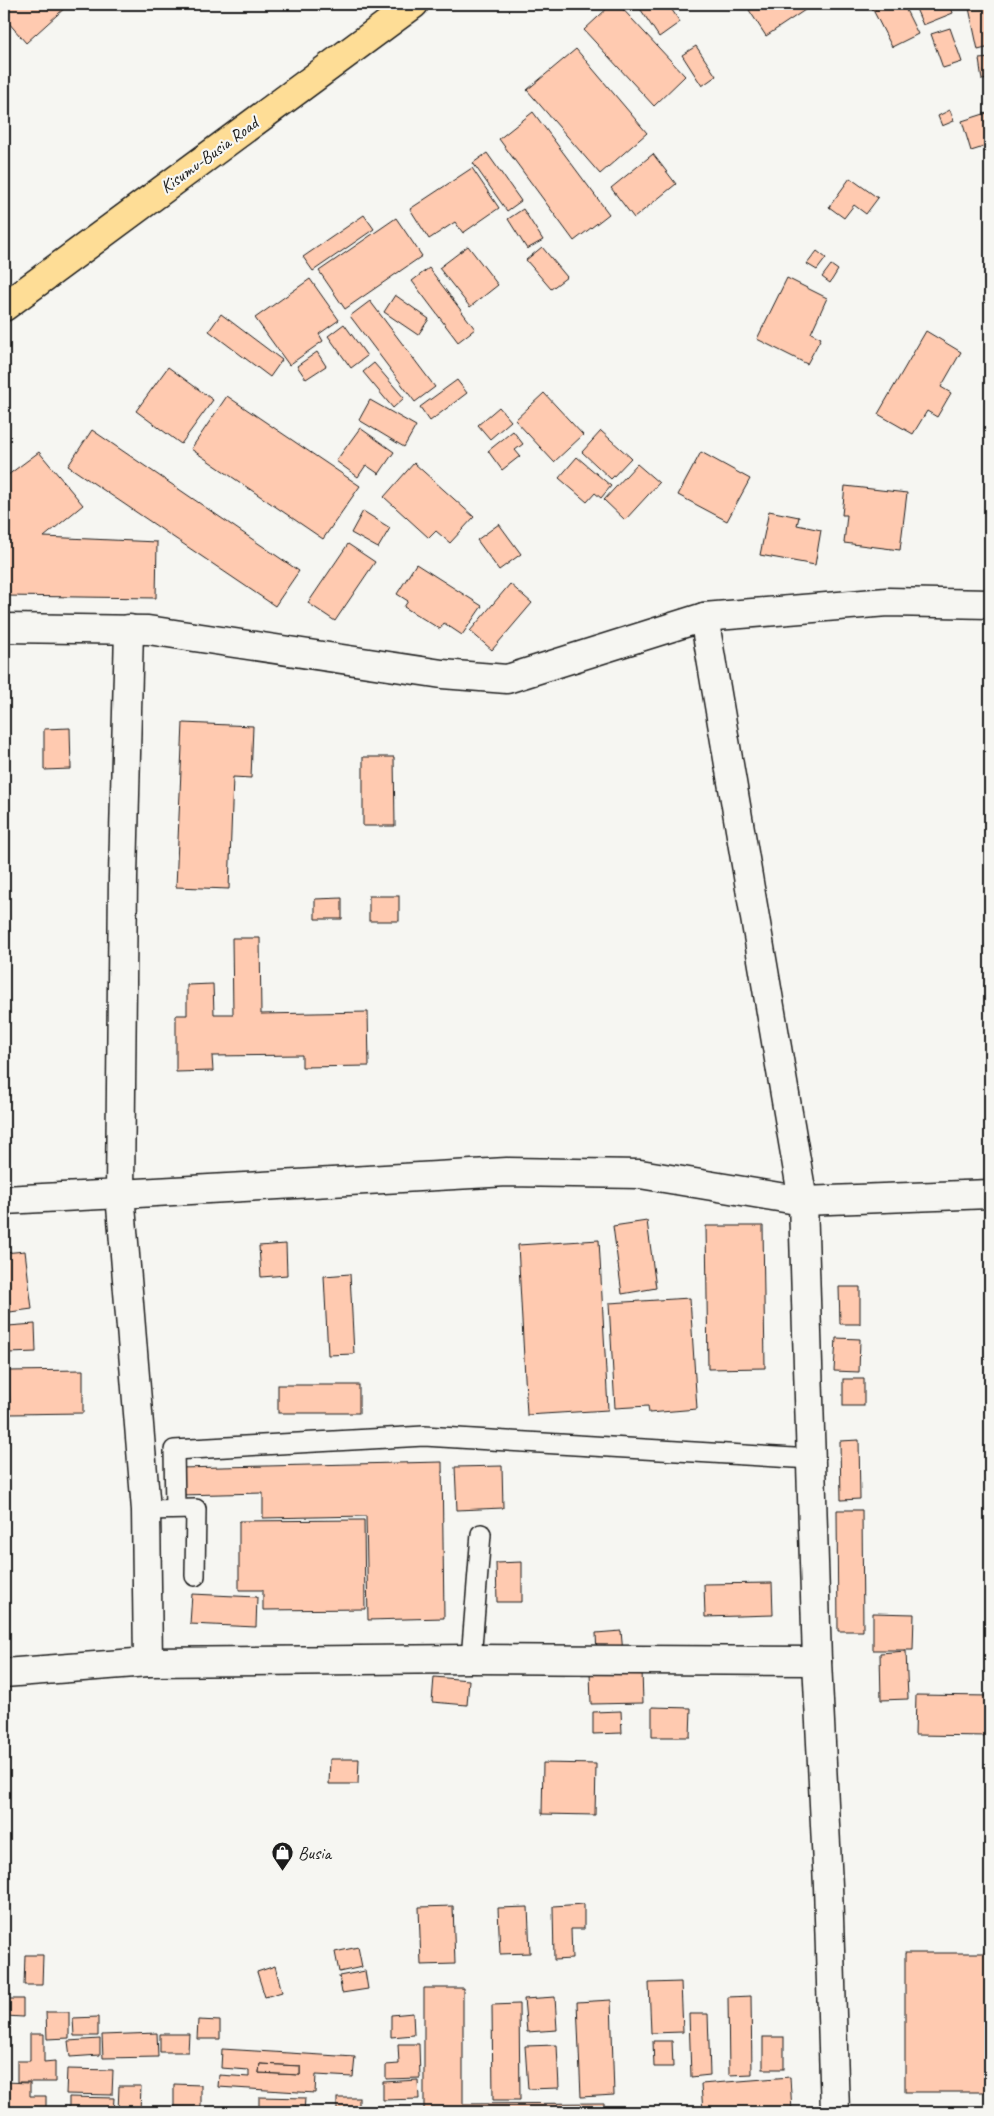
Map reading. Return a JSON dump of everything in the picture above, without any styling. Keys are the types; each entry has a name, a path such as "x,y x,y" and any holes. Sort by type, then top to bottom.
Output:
{"highway":[{"name":"Kisumu-Busia Road","path":"4,307 414,4"}],"street":[{"path":"4,628 148,630 442,674 507,679 704,616 887,602 990,604"},
{"path":"704,616 803,1201 817,1661 828,1886 835,2112"},
{"path":"129,629 123,877 120,1194 146,1510 148,1662"},
{"path":"4,1200 507,1172 640,1174 803,1201 990,1194"},
{"path":"4,1673 148,1662 471,1659 817,1661"}],"lane":[{"path":"176,1508 174,1450 424,1436 811,1459"},
{"path":"146,1510 196,1509 194,1576"},
{"path":"471,1659 482,1534"}],"building":[{"path":"4,4 64,4 67,6 26,43 8,22 4,27"},
{"path":"612,4 618,4 685,76 654,106 584,30"},
{"path":"637,4 668,4 680,22 659,37"},
{"path":"758,4 814,4 766,36 749,10"},
{"path":"870,4 903,4 918,34 892,47"},
{"path":"914,4 950,4 953,13 923,25"},
{"path":"990,4 990,47 978,50 969,8"},
{"path":"950,28 962,62 943,68 931,34"},
{"path":"696,46 716,76 702,86 682,55"},
{"path":"576,49 647,133 600,174 527,90"},
{"path":"990,58 990,79 982,80 979,59"},
{"path":"950,110 954,121 942,126 938,116"},
{"path":"533,112 609,214 574,241 499,139"},
{"path":"990,112 990,145 971,151 962,121"},
{"path":"487,153 521,201 507,211 473,163"},
{"path":"653,154 676,184 634,218 611,188"},
{"path":"990,157 990,171 985,160"},
{"path":"472,168 499,208 463,233 455,222 429,239 410,209"},
{"path":"850,178 878,198 866,214 854,205 844,218 829,207"},
{"path":"523,209 543,240 527,249 508,219"},
{"path":"364,215 374,229 313,271 303,257"},
{"path":"396,218 422,256 345,309 319,271"},
{"path":"468,246 498,285 470,307 439,268"},
{"path":"542,247 567,277 551,289 526,260"},
{"path":"817,251 826,258 817,270 807,264"},
{"path":"831,265 838,270 830,283 822,277"},
{"path":"429,268 475,329 458,342 412,281"},
{"path":"787,278 827,298 811,333 821,338 807,364 757,339"},
{"path":"310,279 339,320 319,334 323,341 289,365 255,318"},
{"path":"395,295 429,319 418,335 384,312"},
{"path":"370,301 435,387 415,402 350,316"},
{"path":"221,314 282,360 270,377 209,331"},
{"path":"344,324 367,356 351,368 328,336"},
{"path":"926,331 961,352 941,387 951,393 937,417 927,411 913,434 878,414"},
{"path":"317,352 326,366 306,379 297,366"},
{"path":"374,363 404,398 393,408 363,372"},
{"path":"168,367 213,400 181,444 136,411"},
{"path":"457,380 467,393 430,421 420,407"},
{"path":"544,393 583,435 554,462 515,420"},
{"path":"227,396 360,486 323,539 191,449"},
{"path":"370,400 416,426 404,447 359,420"},
{"path":"499,407 511,421 490,439 478,425"},
{"path":"360,428 394,452 379,474 366,465 358,477 336,461"},
{"path":"92,430 299,571 275,606 68,466"},
{"path":"513,431 523,444 515,450 520,456 502,470 488,451"},
{"path":"601,431 631,458 611,479 582,452"},
{"path":"39,452 83,505 44,537 157,542 156,598 4,596 4,478"},
{"path":"701,452 750,479 727,521 678,495"},
{"path":"577,457 611,486 601,498 595,493 587,502 559,478"},
{"path":"414,463 474,517 450,543 436,531 429,538 384,497"},
{"path":"637,464 659,483 625,520 604,500"},
{"path":"845,486 907,493 900,550 844,543 847,515 842,515"},
{"path":"363,511 390,528 378,548 351,533"},
{"path":"769,511 799,517 797,525 821,530 815,565 760,555"},
{"path":"499,524 521,554 499,570 477,540"},
{"path":"348,544 375,562 335,621 308,603"},
{"path":"416,564 482,606 462,635 444,623 440,629 404,607 408,601 397,594"},
{"path":"510,584 532,603 492,650 470,631"},
{"path":"183,723 253,726 251,778 233,777 229,889 176,887"},
{"path":"70,728 71,769 44,770 44,729"},
{"path":"363,757 394,757 395,826 363,826"},
{"path":"369,896 399,896 399,921 369,921"},
{"path":"342,898 342,919 315,919 315,899"},
{"path":"232,938 260,938 261,1014 368,1012 369,1066 302,1067 302,1055 212,1056 213,1071 176,1072 176,1015 187,1015 187,985 213,984 214,1014 233,1014"},
{"path":"647,1221 656,1288 622,1294 613,1226"},
{"path":"706,1226 763,1226 765,1368 708,1369"},
{"path":"599,1240 608,1410 527,1415 518,1245"},
{"path":"286,1244 287,1275 261,1277 259,1246"},
{"path":"25,1251 32,1309 10,1312 4,1253"},
{"path":"350,1274 354,1354 328,1355 324,1276"},
{"path":"839,1287 860,1287 860,1324 840,1324"},
{"path":"690,1298 697,1409 649,1413 648,1406 615,1408 609,1303"},
{"path":"35,1324 36,1352 9,1353 8,1326"},
{"path":"836,1338 860,1339 859,1372 834,1371"},
{"path":"83,1370 83,1413 10,1414 9,1371"},
{"path":"843,1379 864,1379 864,1406 843,1406"},
{"path":"278,1385 359,1385 359,1413 278,1413"},
{"path":"859,1440 860,1499 841,1500 840,1441"},
{"path":"442,1462 444,1618 368,1620 366,1516 263,1518 263,1493 180,1495 179,1468"},
{"path":"502,1466 503,1508 457,1510 455,1467"},
{"path":"837,1510 862,1510 863,1631 838,1631"},
{"path":"364,1520 365,1609 263,1610 263,1590 239,1590 239,1521"},
{"path":"522,1562 522,1602 497,1602 496,1563"},
{"path":"772,1583 773,1615 705,1617 704,1584"},
{"path":"192,1594 257,1597 256,1627 190,1624"},
{"path":"873,1613 914,1614 913,1650 873,1650"},
{"path":"621,1631 623,1653 597,1655 596,1633"},
{"path":"906,1651 908,1699 881,1700 880,1653"},
{"path":"642,1670 643,1703 591,1704 590,1672"},
{"path":"434,1677 469,1680 467,1705 432,1702"},
{"path":"916,1695 990,1696 990,1736 915,1735"},
{"path":"652,1707 691,1708 690,1737 652,1737"},
{"path":"621,1711 622,1733 593,1734 593,1712"},
{"path":"330,1759 359,1759 358,1784 329,1784"},
{"path":"543,1763 596,1764 595,1815 542,1814"},
{"path":"584,1904 584,1929 571,1929 572,1959 554,1960 553,1906"},
{"path":"453,1906 455,1964 421,1965 419,1907"},
{"path":"528,1907 530,1953 500,1954 498,1908"},
{"path":"358,1947 362,1967 339,1972 335,1952"},
{"path":"905,1953 990,1953 990,2092 905,2092"},
{"path":"25,1955 43,1955 42,1985 24,1985"},
{"path":"275,1966 282,1992 265,1997 257,1972"},
{"path":"365,1971 368,1989 342,1993 339,1976"},
{"path":"681,1982 683,2032 651,2033 649,1983"},
{"path":"424,1988 463,1988 463,2104 604,2103 604,2112 424,2111"},
{"path":"751,1996 752,2074 729,2075 728,1997"},
{"path":"555,1997 557,2030 527,2032 524,1999"},
{"path":"5,1999 23,1999 23,2017 5,2016"},
{"path":"611,2000 614,2095 581,2097 577,2002"},
{"path":"519,2004 520,2100 493,2100 492,2005"},
{"path":"46,2012 69,2012 69,2038 47,2039"},
{"path":"413,2013 414,2035 391,2037 391,2015"},
{"path":"689,2014 708,2014 710,2075 691,2077"},
{"path":"98,2017 98,2036 74,2036 73,2018"},
{"path":"198,2020 220,2021 220,2039 197,2039"},
{"path":"157,2033 158,2057 103,2058 102,2035"},
{"path":"30,2034 44,2034 44,2062 55,2061 55,2082 17,2082 17,2061 30,2061"},
{"path":"160,2034 189,2034 188,2052 160,2052"},
{"path":"763,2037 784,2037 784,2069 763,2069"},
{"path":"100,2039 100,2055 70,2057 68,2041"},
{"path":"653,2041 672,2041 673,2067 654,2067"},
{"path":"398,2044 419,2044 420,2078 386,2079 386,2065 399,2064"},
{"path":"557,2045 559,2088 528,2089 525,2046"},
{"path":"222,2049 355,2057 353,2077 316,2075 315,2093 218,2087 219,2075 249,2077 249,2070 221,2068","holes":["260,2064 300,2066 300,2075 259,2073"]},
{"path":"260,2064 300,2066 300,2075 259,2073"},
{"path":"67,2069 113,2070 112,2095 66,2094"},
{"path":"790,2077 792,2112 703,2112 701,2084"},
{"path":"418,2080 419,2099 383,2100 383,2082"},
{"path":"4,2082 30,2083 30,2096 46,2096 46,2112 4,2112"},
{"path":"174,2084 201,2085 201,2108 174,2107"},
{"path":"119,2086 141,2086 140,2112 118,2112"},
{"path":"69,2097 114,2098 113,2112 69,2112"},
{"path":"259,2097 305,2098 304,2112 259,2112"},
{"path":"337,2098 359,2098 359,2112 337,2112"},
{"path":"399,2106 399,2112 385,2112 385,2107"},
{"path":"684,2109 685,2112 631,2112"}],"place":[{"name":"Busia","path":"282,1872"}]}
